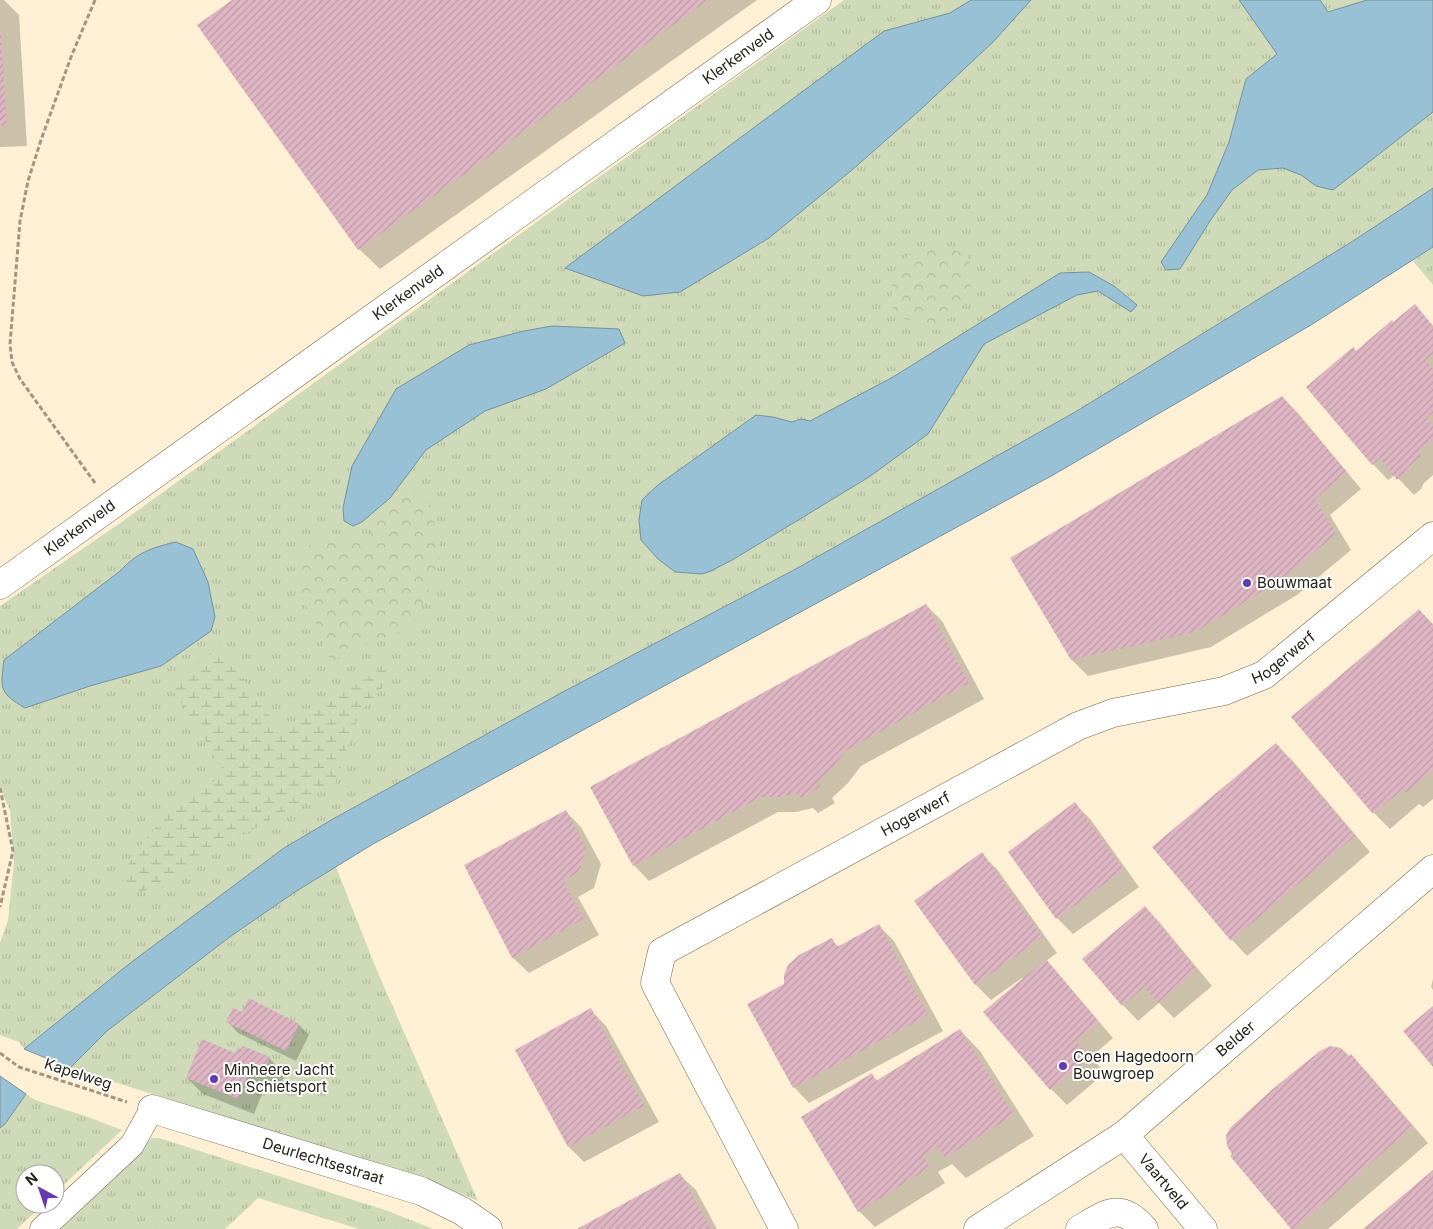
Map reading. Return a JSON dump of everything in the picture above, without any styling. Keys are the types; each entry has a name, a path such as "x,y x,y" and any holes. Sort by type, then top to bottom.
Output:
{"street":[{"name":"Klerkenveld","path":"0,585 817,0"},
{"name":"Hogerwerf","path":"784,1229 655,983 662,952 1078,726 1113,713 1224,691 1264,675 1433,536"},
{"name":"Belder","path":"978,1229 1124,1135 1433,869"},
{"path":"42,1229 132,1145 152,1109"},
{"name":"Deurlechtsestraat","path":"152,1109 421,1191 462,1211 488,1229"},
{"name":"Vaartveld","path":"1124,1135 1203,1229"},
{"path":"1080,1229 1105,1214 1121,1212 1134,1218 1144,1229"}],"path":[{"path":"95,0 68,66 28,181 20,221 10,344 12,362 25,387 112,506"},
{"path":"0,788 12,851 0,907"},
{"name":"Kapelweg","path":"0,1053 19,1066 152,1109"}],"green space":[{"path":"844,0 1433,0 1433,188 1353,241 1077,411 792,571 561,693 284,848 24,1049 19,1042 0,1035 0,943 8,920 14,862 10,810 0,789 0,606 123,521"},
{"path":"944,246 967,254 973,274 969,299 950,318 933,326 901,318 891,305 893,272 910,253"},
{"path":"1433,247 1433,285 1413,261"},
{"path":"401,484 428,502 438,535 440,560 430,587 415,620 404,631 351,651 333,661 323,651 321,633 303,600 296,565 306,546 330,535 366,542 383,505"},
{"path":"220,645 281,732 389,664 386,684 360,712 335,783 143,892 122,884 126,869 140,846 170,811 225,773 170,685"},
{"path":"336,867 375,966 478,1201 438,1184 70,1068 107,1031 231,936 295,892"},
{"path":"26,1094 35,1100 122,1130 65,1184 65,1164 15,1164 15,1214 33,1214 17,1229 0,1229 0,1128 5,1124"},
{"path":"152,1138 159,1138 388,1211 433,1229 359,1229 258,1198 225,1229 57,1229"}],"water":[{"path":"971,0 1031,0 993,42 919,111 852,170 769,238 680,292 643,296 565,268 884,31 950,13"},
{"path":"1239,0 1320,0 1328,12 1367,0 1433,0 1433,112 1333,190 1316,186 1301,175 1283,168 1258,170 1232,190 1180,269 1166,270 1161,262 1207,195 1229,142 1246,79 1277,54"},
{"path":"1433,188 1433,247 1311,325 1053,475 373,844 295,892 231,936 107,1031 70,1068 24,1049 129,964 284,848 561,693 792,571 1077,411 1353,241"},
{"path":"1089,272 1114,286 1137,305 1131,312 1098,291 1077,295 984,344 928,434 869,477 734,559 702,574 675,572 658,559 641,540 639,520 642,500 658,485 756,415 792,422 801,419 810,421 893,377 1060,273"},
{"path":"552,326 619,329 625,343 546,389 485,411 426,450 390,498 362,522 353,526 344,521 343,508 352,466 396,389 469,345"},
{"path":"176,542 193,549 208,582 215,617 211,631 161,666 90,686 25,708 6,694 2,684 4,660 133,559 152,549"},
{"path":"0,1076 26,1094 5,1124 0,1128"}],"building":[{"path":"232,0 708,0 358,250 197,25"},
{"path":"0,33 7,125 0,126"},
{"path":"1415,304 1433,326 1433,354 1425,360 1433,369 1433,413 1427,418 1433,426 1433,439 1421,449 1420,457 1397,480 1380,458 1372,465 1306,387 1353,347 1356,351 1392,320 1393,322"},
{"path":"1282,396 1347,472 1315,499 1336,534 1281,580 1195,632 1071,660 1010,558"},
{"path":"926,604 969,683 845,751 832,768 817,782 820,787 801,798 798,793 780,797 761,797 633,866 590,787"},
{"path":"1419,609 1433,625 1433,770 1406,793 1403,789 1373,814 1291,717"},
{"path":"1276,743 1355,836 1231,941 1152,847"},
{"path":"1075,802 1124,870 1056,919 1008,852"},
{"path":"566,810 586,848 579,872 563,881 584,919 512,958 464,865"},
{"path":"982,852 1043,937 975,985 914,901"},
{"path":"1145,906 1197,970 1158,1003 1144,987 1122,1006 1082,959"},
{"path":"879,924 928,1015 793,1088 747,1004 784,984 784,975 788,965 799,955 832,938 837,947"},
{"path":"1046,959 1099,1022 1076,1041 1090,1057 1050,1090 983,1012"},
{"path":"249,998 299,1024 286,1051 226,1022 233,1008 242,1012"},
{"path":"1433,1006 1433,1067 1403,1031"},
{"path":"591,1008 644,1106 568,1147 515,1050"},
{"path":"960,1029 1014,1115 945,1158 938,1147 923,1156 930,1167 858,1212 801,1117 872,1073 876,1081"},
{"path":"202,1039 235,1053 238,1047 241,1049 243,1046 270,1057 262,1078 249,1072 238,1099 186,1078"},
{"path":"1330,1046 1341,1048 1349,1056 1351,1054 1413,1127 1294,1229 1291,1229 1230,1156 1232,1154 1227,1146 1226,1135 1231,1127 1275,1087 1320,1051"},
{"path":"1433,1170 1433,1229 1363,1229"},
{"path":"680,1173 711,1229 577,1229"}],"place":[{"name":"Bouwmaat","path":"1247,583"},
{"name":"Coen Hagedoorn Bouwgroep","path":"1063,1066"},
{"name":"Minheere Jacht en Schietsport","path":"214,1079"}]}
